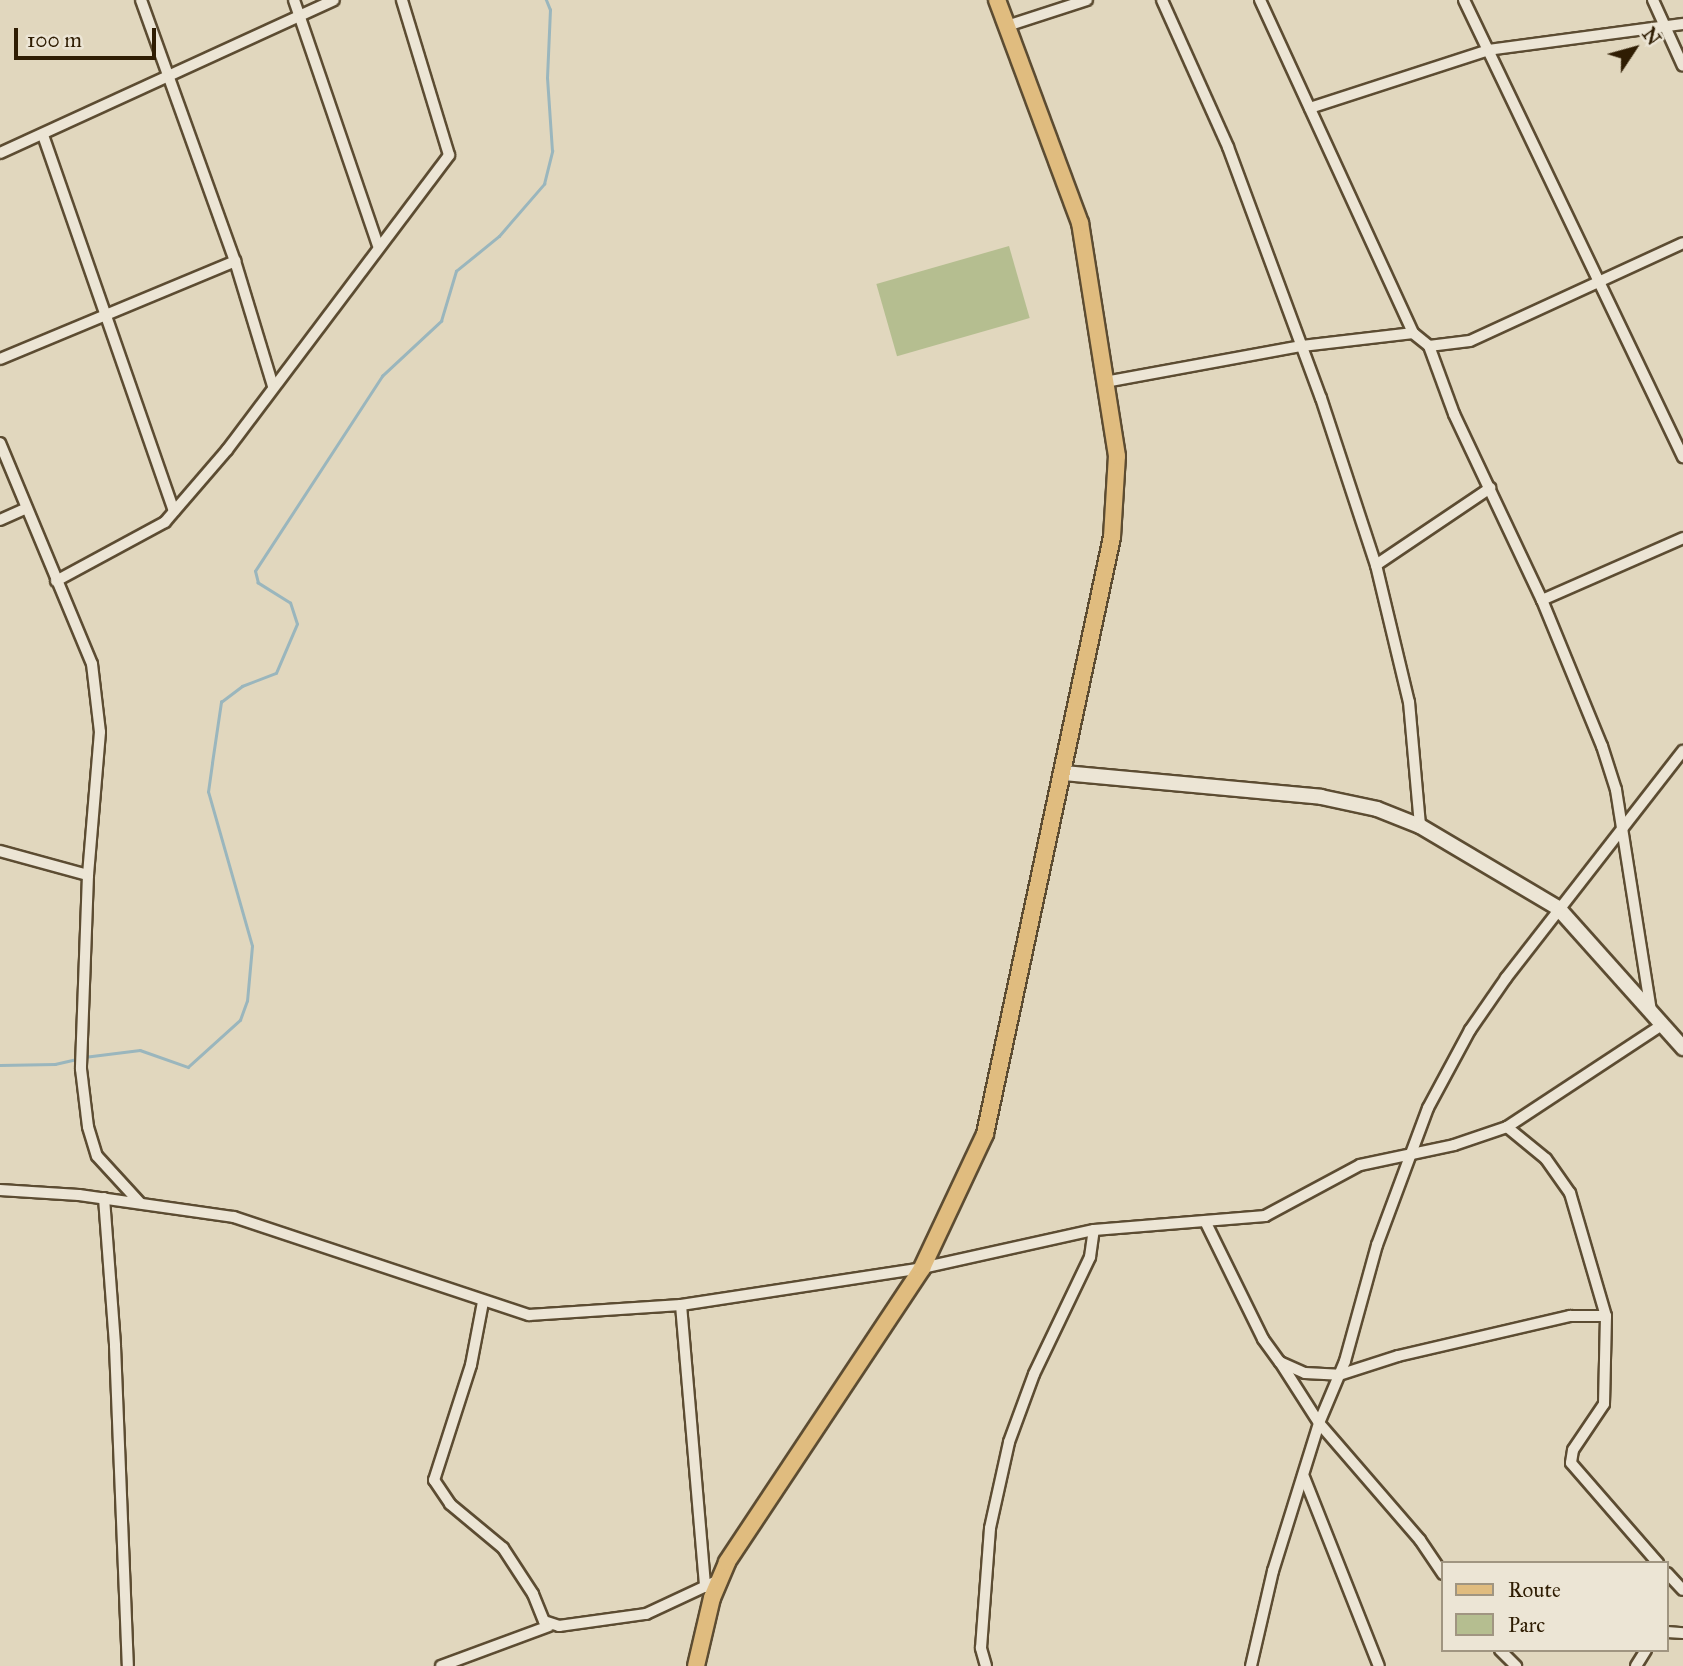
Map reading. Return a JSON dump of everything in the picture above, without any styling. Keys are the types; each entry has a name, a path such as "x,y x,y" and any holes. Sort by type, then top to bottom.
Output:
{"main road":[{"path":"696,1666 712,1584 922,1268 985,1134 1064,773 1116,505 1117,456 1080,223 998,0"},
{"path":"1064,773 1321,797 1377,809 1420,826 1558,908 1683,1048"}],"street":[{"path":"141,0 235,261 273,386"},
{"path":"294,0 378,245"},
{"path":"0,153 169,78 334,0"},
{"path":"56,581 128,546 174,511 273,386 450,151 402,0"},
{"path":"1007,26 1087,0"},
{"path":"1162,0 1228,147 1301,346 1376,565 1409,702 1420,826"},
{"path":"1260,0 1413,333 1429,346 1542,600 1612,775 1651,1010"},
{"path":"1464,0 1683,457"},
{"path":"1653,0 1683,66"},
{"path":"1310,108 1489,50 1683,24"},
{"path":"43,135 174,511"},
{"path":"1429,346 1461,344 1683,243"},
{"path":"0,359 235,261"},
{"path":"1105,382 1301,346 1413,333"},
{"path":"0,443 24,509 88,646 99,707 88,875 81,1069 88,1126 97,1156 141,1203"},
{"path":"1376,565 1490,488"},
{"path":"0,520 24,509"},
{"path":"1542,600 1683,538"},
{"path":"1251,1666 1273,1571 1319,1423 1339,1375 1409,1155 1441,1079 1470,1030 1558,908 1683,751"},
{"path":"0,852 88,875"},
{"path":"0,1190 104,1198 258,1224 483,1302 529,1315 555,1316 681,1306 922,1268 1094,1230 1206,1223 1265,1216 1360,1165 1480,1138 1507,1127 1663,1024"},
{"path":"1507,1127 1546,1158 1570,1193 1606,1316 1604,1404 1570,1460 1656,1561"},
{"path":"104,1198 115,1346 128,1666"},
{"path":"1206,1223 1263,1339 1319,1423 1414,1533 1442,1573"},
{"path":"986,1666 981,1648 990,1528 1009,1442 1034,1374 1082,1277 1094,1230"},
{"path":"483,1302 471,1365 434,1480 450,1504 503,1548 550,1626"},
{"path":"441,1666 550,1626 646,1614 712,1584 681,1306"},
{"path":"1280,1362 1316,1376 1339,1375 1398,1356 1570,1316 1606,1316"},
{"path":"1304,1477 1378,1666"},
{"path":"1669,1575 1683,1590"},
{"path":"1502,1652 1516,1666"}],"green space":[{"path":"1009,246 1030,318 897,356 876,284"}],"waterway":[{"path":"84,1057 140,1050 188,1067 240,1020 247,1001 252,946 208,792 212,763 221,702 242,686 276,673 297,624 290,603 258,583 255,571 382,376 441,321 456,271 499,236 544,184 552,151 547,78 550,10 546,0"},
{"path":"0,1065 55,1064 77,1059"}]}
